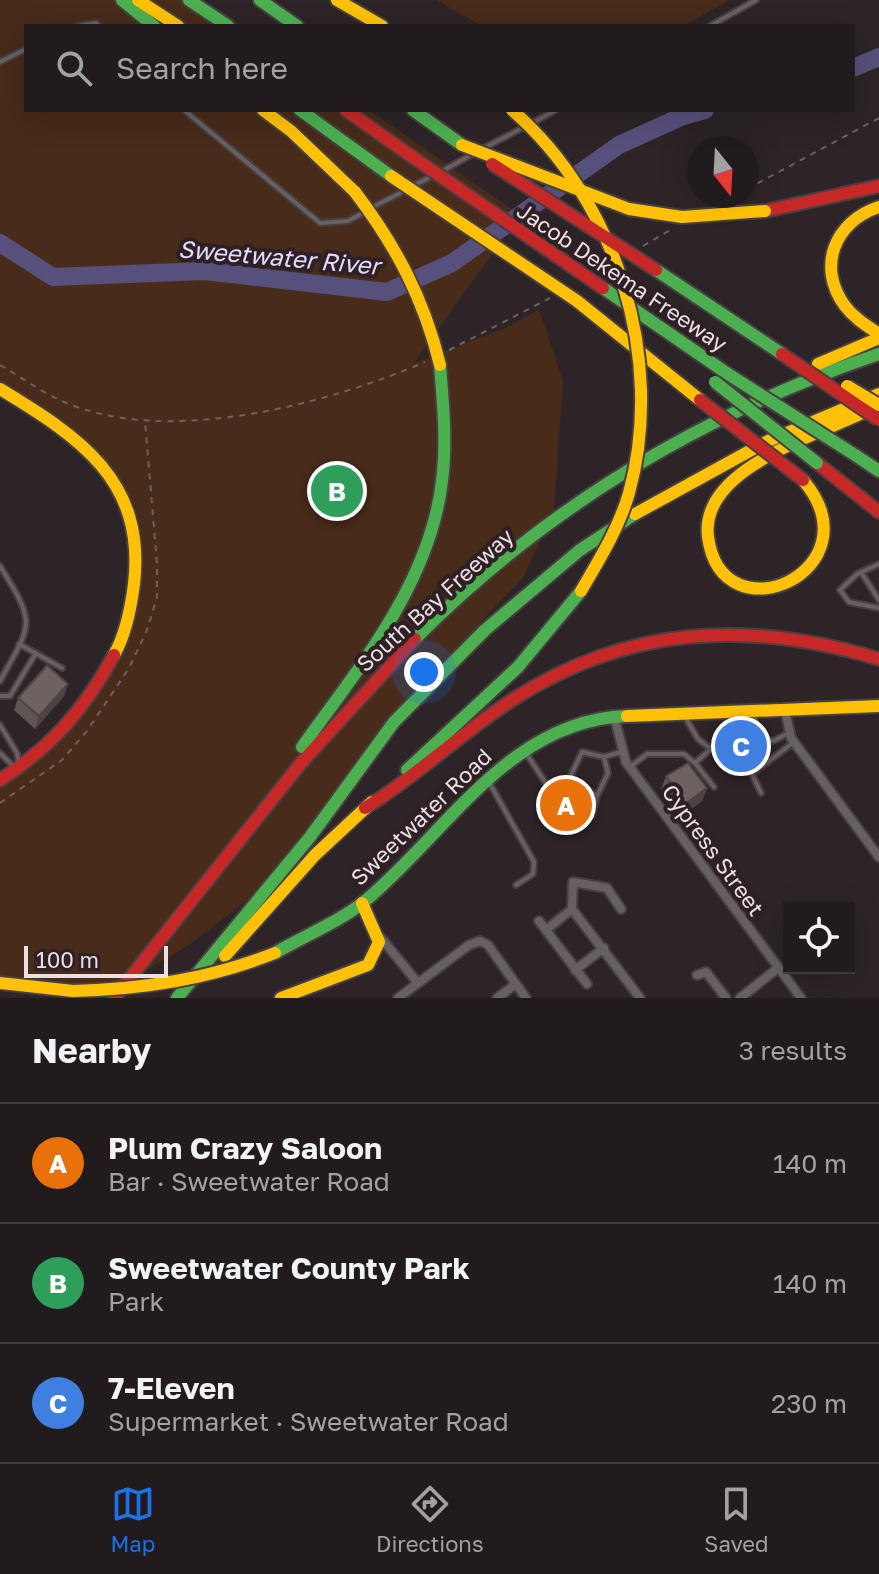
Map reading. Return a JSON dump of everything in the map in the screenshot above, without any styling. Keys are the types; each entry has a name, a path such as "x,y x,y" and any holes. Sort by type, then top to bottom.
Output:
{"main road":[{"path":"122,0 152,24"},
{"path":"138,0 175,24"},
{"path":"189,0 225,24"},
{"path":"260,0 294,24"},
{"path":"337,0 379,24"},
{"path":"218,866 381,639 412,586 424,557 444,478 447,416 431,321 416,285 390,237 355,192 291,131 266,112"},
{"path":"303,112 391,176 577,301 700,400 774,458 803,480 824,503 831,524 823,561 798,584 763,591 748,589 718,565 709,543 712,505 724,487 774,458 804,440 879,403 803,358 782,354"},
{"name":"Jacob Dekema Freeway","path":"349,112 728,374 879,471"},
{"name":"Jacob Dekema Freeway","path":"416,112 879,420"},
{"path":"188,998 315,855 518,667 581,591 612,538 629,491 641,432 634,336 615,264 587,199 552,149 514,112"},
{"path":"462,145 629,209 682,217 765,211 879,186"},
{"path":"733,409 783,378 876,333 845,307 834,287 829,264 834,243 848,222 879,207"},
{"path":"664,330 715,382 879,512"},
{"name":"South Bay Freeway","path":"114,998 218,866 370,686 473,588 561,516 659,448 790,383 879,354"},
{"path":"0,389 67,429 96,457 125,503 137,547 139,571 133,610 109,664 53,745 19,771 0,780"},
{"path":"177,998 310,837 394,722 485,630 580,550 632,516 768,441 879,394"},
{"path":"365,808 400,788 510,701 540,682 599,656 667,638 733,632 822,642 879,659"},
{"name":"Sweetwater Road","path":"0,983 73,991 144,989 210,978 275,953 329,925 362,903 411,859 486,779 523,749 568,727 614,716 879,706"},
{"path":"281,998 368,965 379,954 381,938 362,903"}],"street":[{"path":"785,710 794,742 879,857"},
{"name":"Cypress Street","path":"614,716 621,752 630,767 801,998"},
{"path":"621,909 607,888 573,882 572,909 640,998"},
{"path":"546,930 572,909"},
{"path":"539,921 587,984"},
{"path":"381,938 418,983"},
{"path":"398,998 469,945 480,941 488,945 526,998"},
{"path":"575,970 604,948"},
{"path":"740,998 778,968"},
{"path":"697,975 706,972 726,998"},
{"path":"497,998 516,984"}],"lane":[{"path":"714,24 756,0"},
{"path":"0,62 24,50"},
{"path":"186,112 320,223 348,221 552,112"},
{"path":"879,564 861,572 840,590 849,602 879,608"},
{"path":"0,566 26,608 27,621 0,681"},
{"path":"861,572 879,600"},
{"path":"19,644 62,668"},
{"path":"0,696 10,696 36,653"},
{"path":"755,711 755,736"},
{"path":"683,713 698,739 711,749"},
{"path":"0,725 17,753 19,771"},
{"path":"695,763 711,749 755,736 773,741 789,733"},
{"path":"761,793 752,774 794,742"},
{"path":"523,749 574,826 592,816 608,773 604,757"},
{"path":"548,787 570,777 582,752 604,757 621,752"},
{"path":"0,753 4,761 19,771"},
{"path":"630,767 647,754 684,754 714,787"},
{"path":"570,777 597,796"},
{"path":"486,779 534,862 533,874 516,885"}],"path":[{"path":"759,183 879,118"},
{"path":"637,249 678,226"},
{"path":"0,365 65,402 103,414 157,420 226,416 288,407 437,360 556,294"}],"shaded area":[{"path":"0,0 203,0 240,24 24,24 24,112 372,112 520,215 414,363 508,327 539,309 563,381 554,512 523,578 477,626 384,747 276,878 189,945 146,971 107,988 0,984 0,781 72,721 132,610 130,515 87,448 0,391"},
{"path":"436,0 730,0 687,24 478,24"}],"building":[{"path":"47,665 68,684 39,716 18,698"},
{"path":"688,763 707,788 685,804 666,776"}],"waterway":[{"name":"Sweetwater River","path":"855,67 879,57"},
{"name":"Sweetwater River","path":"0,243 53,277 204,271 387,292 452,263 619,145 698,112"}],"traffic: fast":[{"path":"122,0 152,24"},
{"path":"189,0 225,24"},
{"path":"260,0 294,24"},
{"path":"303,112 391,176"},
{"path":"416,112 462,145"},
{"path":"656,270 782,354"},
{"path":"603,288 728,374"},
{"path":"415,639 465,591 518,547 631,469 690,435 752,405 879,354"},
{"path":"302,747 369,654 408,589 423,554 435,518 442,481 444,423 440,365"},
{"path":"728,374 855,455"},
{"path":"715,382 817,463"},
{"path":"855,455 879,471"},
{"path":"177,998 310,837 394,722 485,630 580,550 635,514"},
{"path":"407,770 518,667 581,591"},
{"path":"275,953 365,901 482,784 514,758 548,737 585,722 627,716"}],"traffic: slow":[{"path":"138,0 175,24"},
{"path":"337,0 379,24"},
{"path":"266,112 291,131 355,192"},
{"path":"514,112 548,147 579,189 604,235 623,285 636,337 641,389 639,442 629,493 614,531 581,591"},
{"path":"462,145 629,209 682,217 765,211"},
{"path":"391,176 577,301"},
{"path":"355,192 407,274 426,318 440,365"},
{"path":"879,207 851,223 841,234 831,261 836,291 845,306 879,334"},
{"path":"577,301 700,400"},
{"path":"818,364 879,338"},
{"path":"847,386 879,405"},
{"path":"0,389 80,444 118,489 129,516 135,548 130,611 114,655"},
{"path":"635,514 768,441 879,394"},
{"path":"803,480 821,513 822,542 810,565 789,581 764,588 739,585 719,568 708,537 711,512 723,490 770,455 875,407"},
{"path":"627,716 879,706"},
{"path":"225,956 315,855 372,802"},
{"path":"281,998 368,965 379,942 362,903"},
{"path":"73,991 176,981 226,970 275,953"},
{"path":"0,983 73,991"}],"traffic: jam":[{"path":"349,112 401,149"},
{"path":"401,149 603,288"},
{"path":"492,164 656,270"},
{"path":"765,211 879,186"},
{"path":"782,354 879,420"},
{"path":"700,400 803,480"},
{"path":"817,463 879,512"},
{"path":"365,808 512,700 556,675 600,656 645,644 690,637 736,635 783,638 831,646 879,659"},
{"path":"114,998 301,763 415,639"},
{"path":"0,780 51,740 79,710 114,655"}],"place":[{"name":"Sweetwater County Park","path":"337,491"},
{"name":"7-Eleven","path":"741,746"},
{"name":"Plum Crazy Saloon","path":"566,805"}]}
